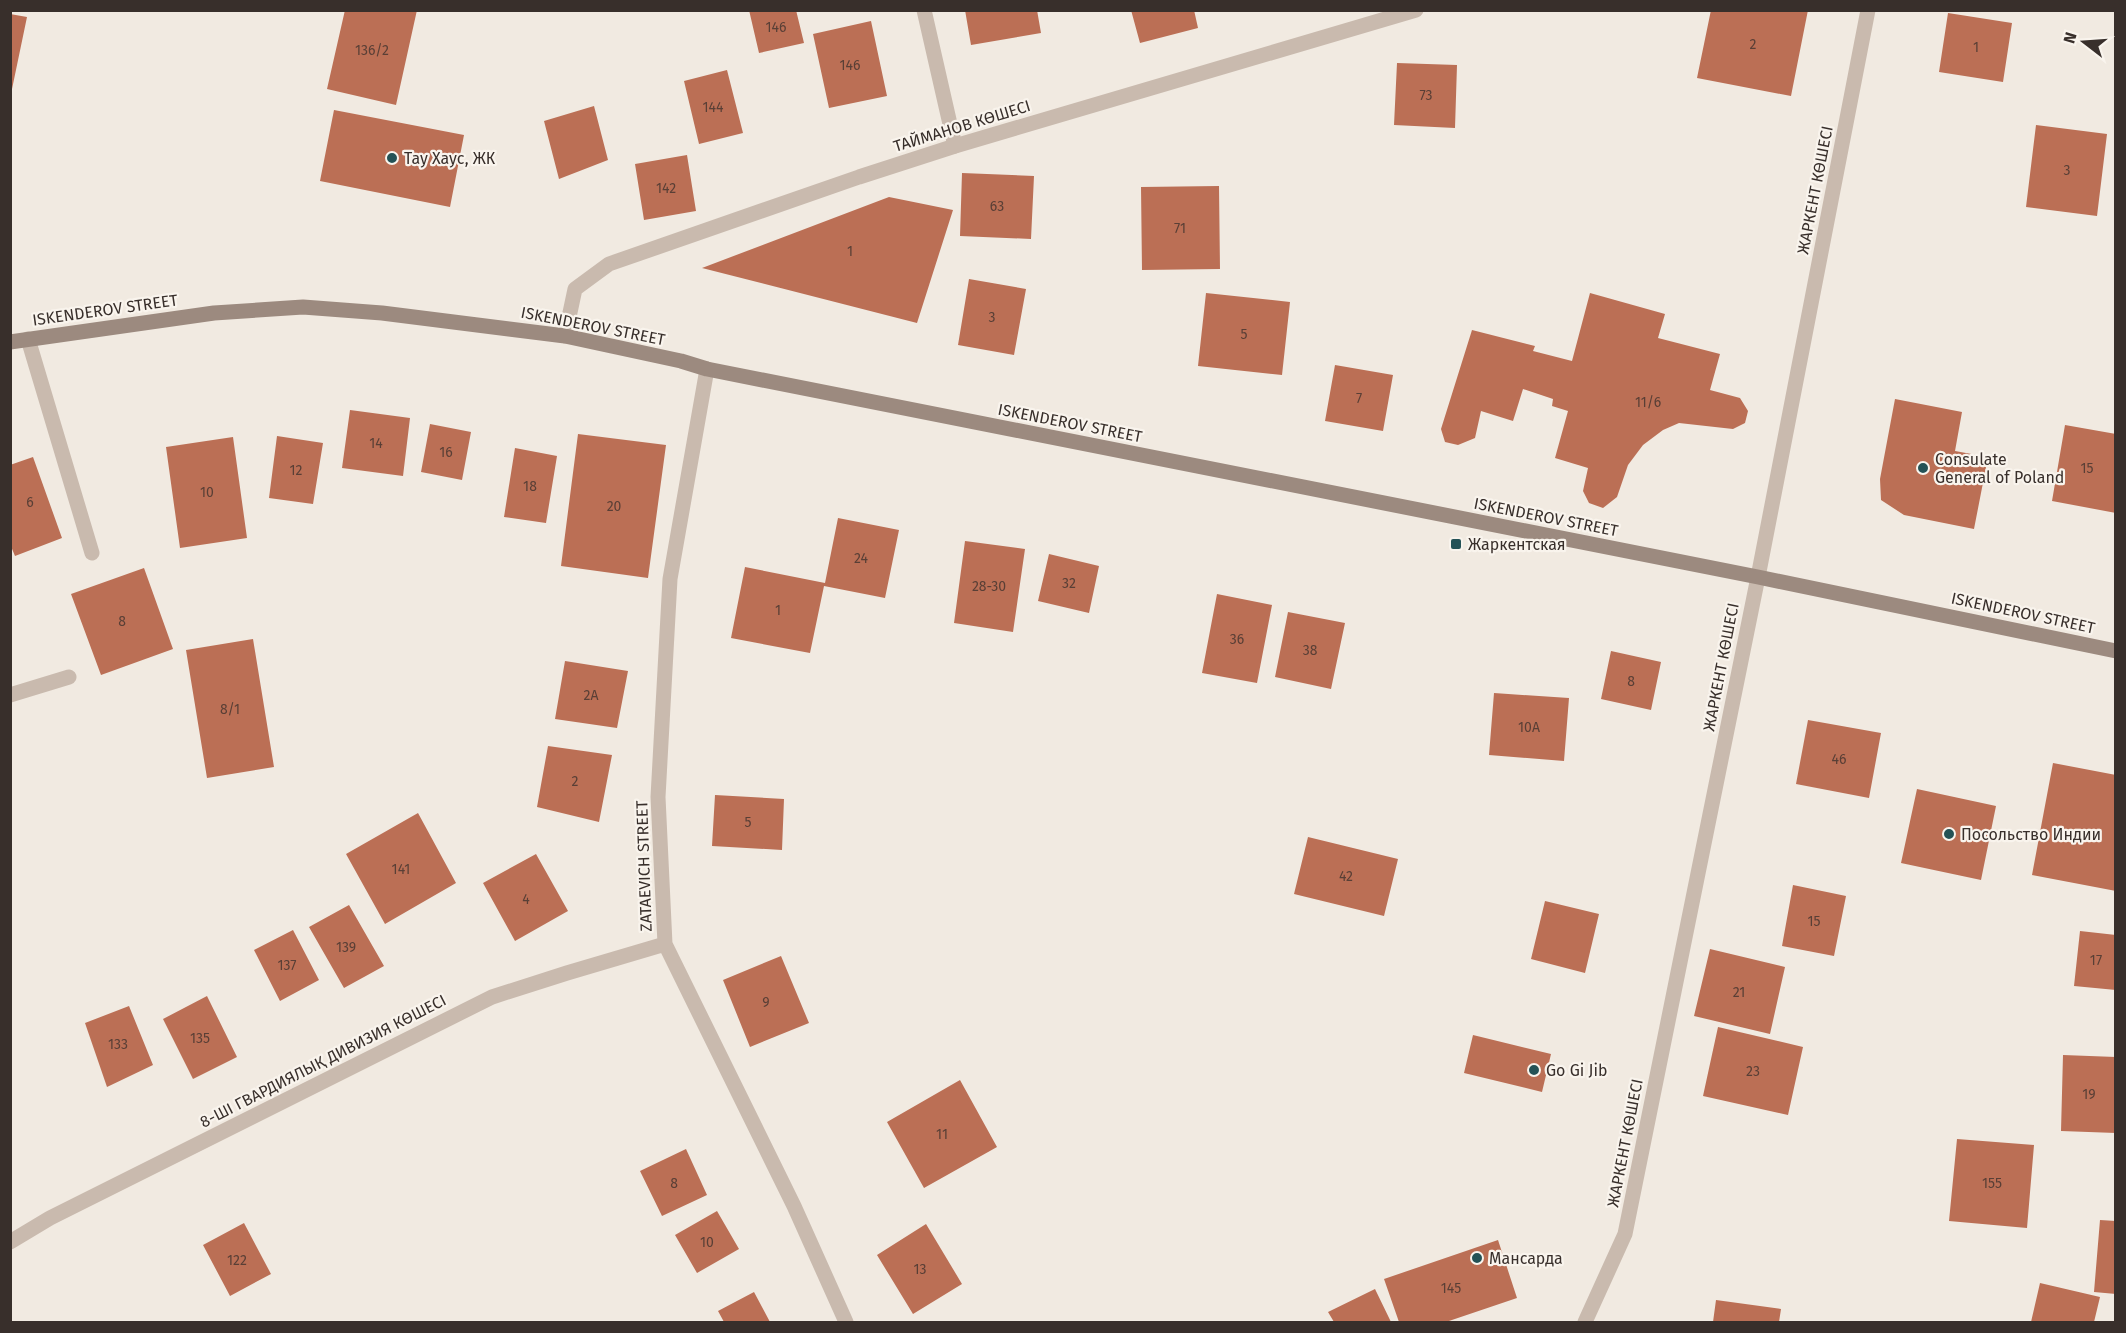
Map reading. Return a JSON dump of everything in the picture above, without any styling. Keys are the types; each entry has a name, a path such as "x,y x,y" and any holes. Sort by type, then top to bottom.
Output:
{"street":[{"path":"924,10 955,146"},
{"name":"ТАЙМАНОВ КӨШЕСІ","path":"565,336 575,289 609,264 955,146 1416,10"},
{"name":"ЖАРКЕНТ КӨШЕСІ","path":"1585,1323 1625,1234 1758,577 1868,10"},
{"name":"ISKENDEROV STREET","path":"10,342 214,313 303,307 382,313 565,336 681,361 707,369 1758,577 2115,651"},
{"path":"28,339 92,553"},
{"name":"ZATAEVICH STREET","path":"707,369 670,579 658,797 665,944 784,1186 846,1323"},
{"path":"10,695 69,677"},
{"name":"8-ШІ ГВАРДИЯЛЫҚ ДИВИЗИЯ КӨШЕСІ","path":"10,1242 51,1218 492,997 665,944"}],"building":[{"path":"345,10 417,10 396,105 327,89"},
{"path":"749,10 796,10 804,43 759,53"},
{"path":"965,10 1037,10 1041,33 971,45"},
{"path":"1131,10 1194,10 1198,28 1140,43"},
{"path":"1711,10 1808,10 1791,96 1697,78"},
{"path":"1948,13 2012,23 2003,82 1939,72"},
{"path":"10,14 27,17 12,89 10,89"},
{"path":"871,21 887,96 829,108 813,34"},
{"path":"1397,63 1457,65 1455,128 1394,125"},
{"path":"727,70 743,133 699,144 684,81"},
{"path":"594,106 608,160 559,179 544,121"},
{"name":"Тау Хаус, ЖК","path":"334,110 464,135 450,207 320,181"},
{"path":"2036,125 2107,134 2097,216 2026,207"},
{"path":"687,155 696,211 644,220 635,164"},
{"path":"962,173 1034,176 1031,239 960,236"},
{"path":"1219,186 1220,269 1142,270 1141,187"},
{"path":"889,197 953,210 917,323 702,268"},
{"path":"969,279 1026,289 1014,355 958,345"},
{"path":"1206,293 1290,302 1282,375 1198,366"},
{"path":"1590,293 1665,314 1658,338 1720,354 1710,390 1740,398 1748,411 1745,423 1733,429 1679,423 1663,430 1643,445 1628,465 1617,497 1603,508 1589,503 1583,491 1588,468 1555,458 1568,411 1552,406 1553,399 1523,389 1513,421 1481,411 1475,438 1458,445 1445,442 1441,429 1472,330 1535,346 1533,351 1572,361"},
{"path":"1335,365 1393,375 1383,431 1325,421"},
{"path":"1895,399 1962,412 1955,451 1988,457 1974,529 1904,515 1881,500 1880,479"},
{"path":"350,410 410,418 403,476 342,468"},
{"path":"430,424 471,432 462,480 421,472"},
{"path":"2065,425 2116,434 2116,513 2052,501"},
{"path":"578,434 666,445 648,578 561,566"},
{"path":"277,436 323,443 313,504 269,498"},
{"path":"233,437 247,538 180,548 166,447"},
{"path":"515,448 557,456 546,523 504,517"},
{"path":"33,457 62,538 15,556 10,544 10,465"},
{"path":"838,518 899,530 885,598 824,586 810,653 731,638 745,567 825,583"},
{"path":"965,541 1025,549 1013,632 954,623"},
{"path":"1049,554 1099,566 1089,613 1038,601"},
{"path":"144,568 173,649 101,675 71,594"},
{"path":"1217,594 1272,605 1257,683 1202,673"},
{"path":"1288,612 1345,623 1331,689 1275,677"},
{"path":"253,639 274,767 207,778 186,650"},
{"path":"1611,651 1661,662 1651,710 1601,699"},
{"path":"565,661 628,671 617,728 555,719"},
{"path":"1494,693 1569,698 1564,761 1489,755"},
{"path":"1808,720 1881,733 1869,798 1796,784"},
{"path":"548,746 612,755 599,822 537,807"},
{"path":"2053,763 2116,775 2116,891 2032,875"},
{"name":"Посольство Индии","path":"1917,789 1996,806 1981,880 1901,863"},
{"path":"715,795 784,799 782,850 712,846"},
{"path":"418,813 456,883 385,924 346,854"},
{"path":"1308,837 1398,859 1384,916 1294,894"},
{"path":"536,854 568,911 515,941 483,883"},
{"path":"1793,885 1846,896 1834,956 1782,946"},
{"path":"1545,901 1599,914 1585,973 1531,959"},
{"path":"349,905 384,966 344,988 309,927"},
{"path":"293,930 319,980 280,1001 254,950"},
{"path":"2080,931 2116,935 2116,990 2074,986"},
{"path":"1710,949 1785,967 1770,1034 1694,1016"},
{"path":"781,956 809,1023 750,1047 723,980"},
{"path":"207,996 237,1057 193,1079 163,1019"},
{"path":"129,1006 153,1065 107,1087 85,1023"},
{"path":"1718,1027 1803,1047 1788,1115 1703,1096"},
{"path":"1473,1035 1551,1054 1542,1092 1464,1073"},
{"path":"2063,1055 2116,1057 2116,1133 2061,1131"},
{"path":"960,1080 997,1147 924,1188 887,1122"},
{"path":"1957,1139 2034,1145 2027,1228 1949,1221"},
{"path":"686,1149 707,1195 662,1216 640,1171"},
{"path":"717,1211 739,1249 697,1273 675,1235"},
{"path":"2100,1220 2116,1221 2116,1294 2094,1292"},
{"path":"244,1223 271,1274 230,1296 203,1245"},
{"path":"926,1224 962,1284 913,1314 877,1255"},
{"path":"1498,1240 1517,1298 1446,1322 1399,1322 1384,1279"},
{"path":"2040,1283 2100,1297 2094,1322 2031,1322"},
{"path":"1375,1289 1391,1322 1334,1322 1328,1312"},
{"path":"754,1292 770,1322 724,1322 718,1311"},
{"path":"1716,1300 1781,1309 1779,1322 1713,1322"}],"place":[{"name":"Тау Хаус, ЖК","path":"392,158"},
{"name":"Consulate General of Poland","path":"1923,468"},
{"name":"Жаркентская","path":"1456,544"},
{"name":"Посольство Индии","path":"1949,834"},
{"name":"Go Gi Jib","path":"1534,1070"},
{"name":"Мансарда","path":"1477,1258"}]}
